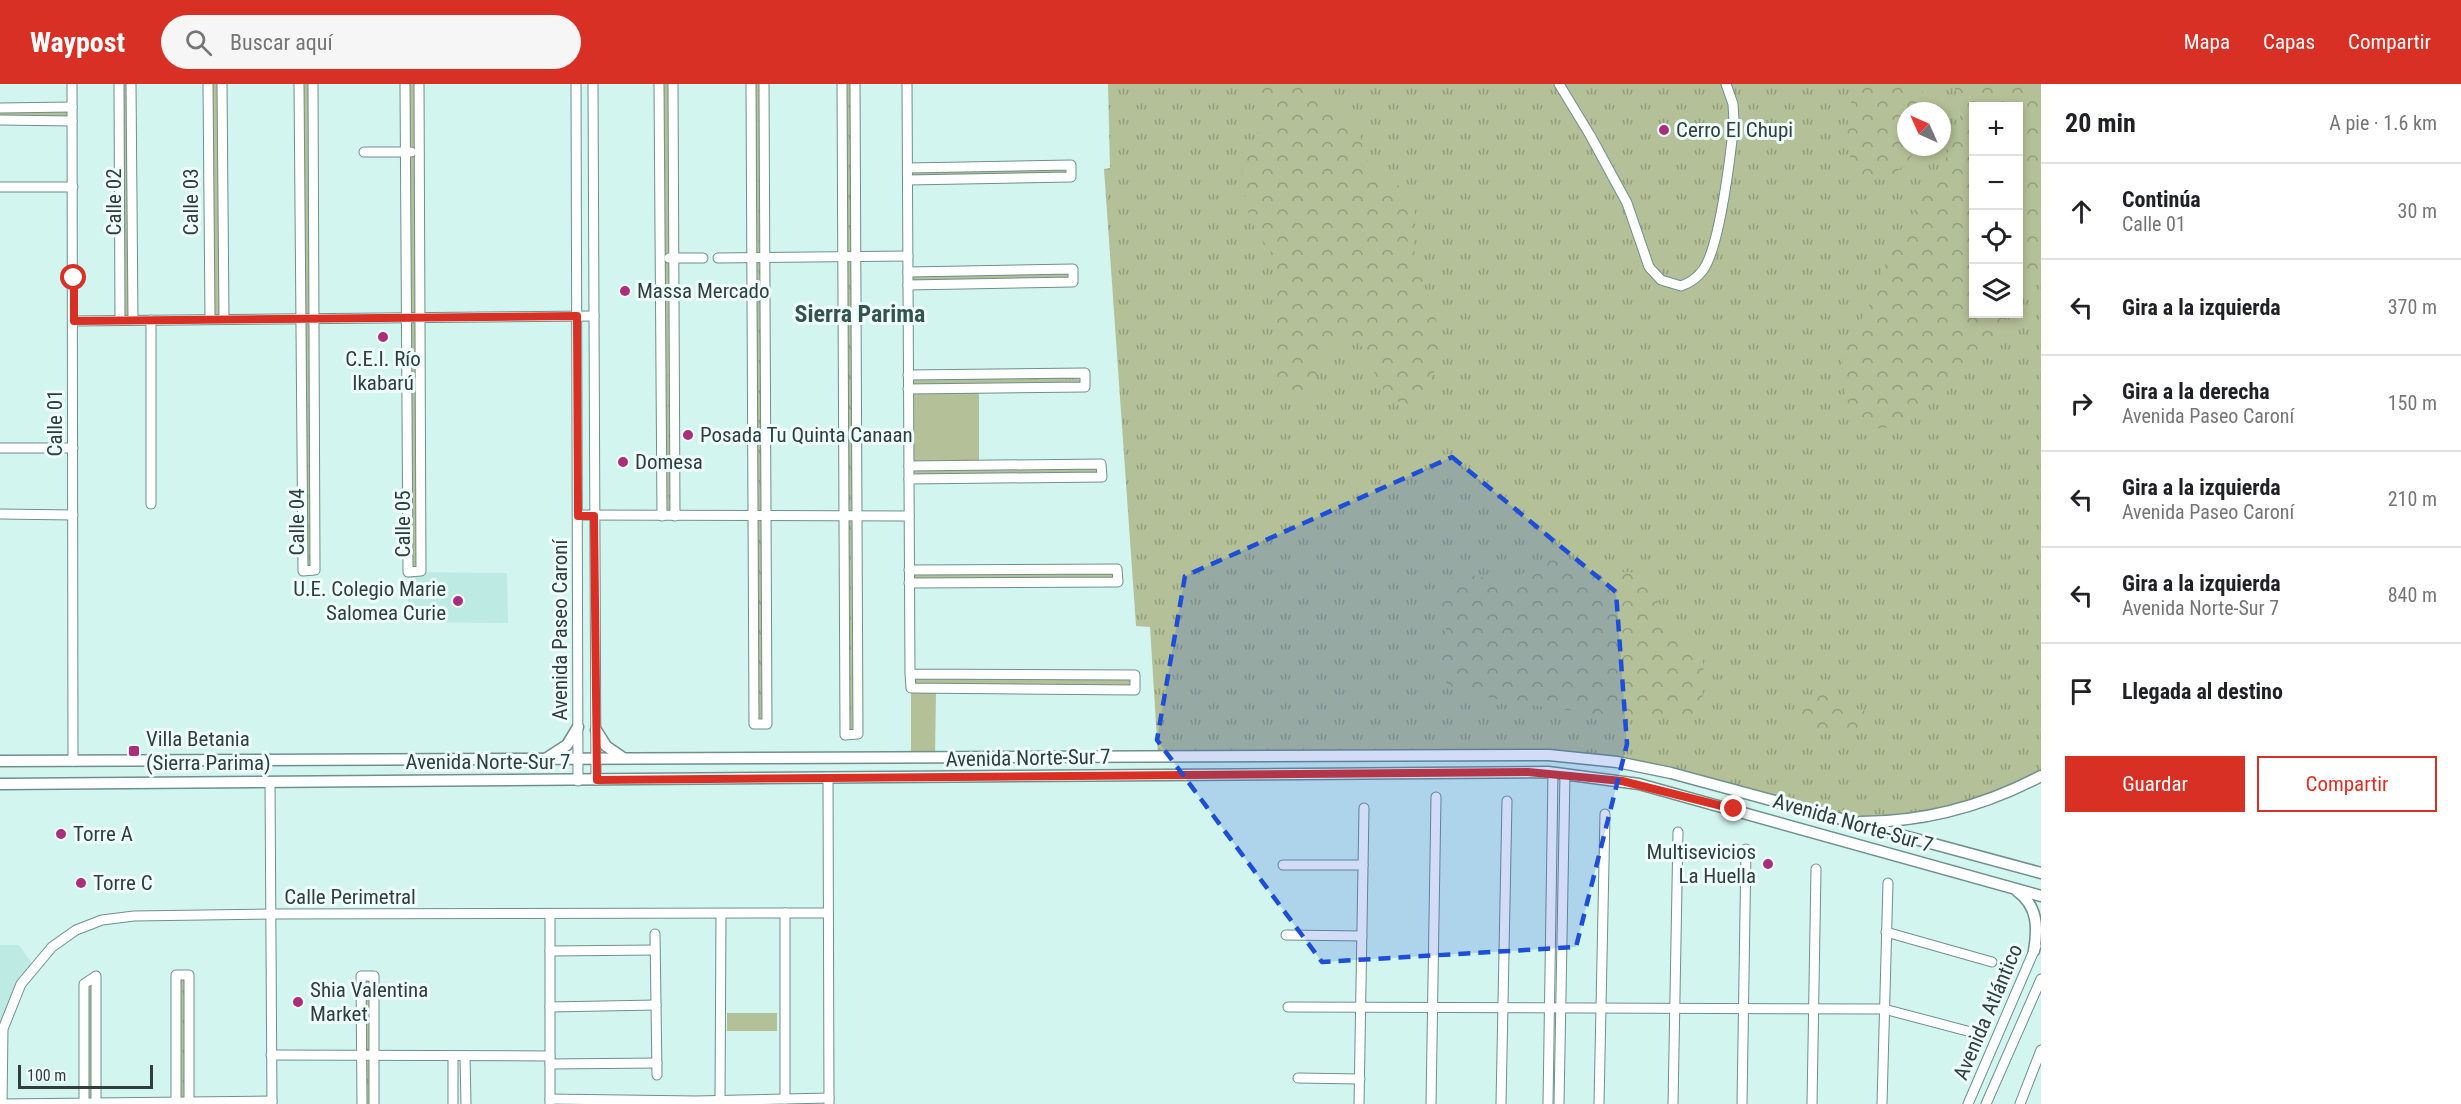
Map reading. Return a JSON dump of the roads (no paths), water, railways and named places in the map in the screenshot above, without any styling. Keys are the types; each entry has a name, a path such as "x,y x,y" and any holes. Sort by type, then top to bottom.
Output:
{"main road":[{"path":"543,759 567,745 578,727"},
{"path":"596,730 609,749 625,758"},
{"name":"Avenida Norte-Sur 7","path":"0,761 1549,754 1652,769 2041,873"},
{"name":"Avenida Norte-Sur 7","path":"0,784 1553,773 1657,789 2041,896"},
{"path":"1845,822 1903,820 1948,813 1991,800 2041,776"},
{"path":"2012,887 2028,901 2036,917 2037,933 2034,951"}],"street":[{"name":"Calle 01","path":"72,84 74,761"},
{"name":"Calle 02","path":"119,84 120,320"},
{"name":"Calle 02","path":"131,84 133,320"},
{"name":"Calle 03","path":"208,84 210,319"},
{"name":"Calle 03","path":"222,84 224,319"},
{"name":"Calle 04","path":"300,84 303,570 315,570 313,84"},
{"name":"Calle 05","path":"405,84 408,572 421,571 419,84"},
{"name":"Avenida Paseo Caroní","path":"576,84 578,781"},
{"name":"Avenida Paseo Caroní","path":"593,84 597,780"},
{"path":"659,84 662,516"},
{"path":"673,84 675,516"},
{"path":"751,84 754,724 767,724 764,84"},
{"path":"842,84 845,735 858,734 855,84"},
{"path":"907,84 909,583 910,674 911,688 1136,690 1135,675 910,674"},
{"path":"1559,84 1627,203 1649,267 1668,284 1681,286 1693,280 1703,270 1716,237 1734,120 1733,104 1726,84"},
{"path":"0,108 72,107"},
{"path":"752,117 764,117"},
{"path":"660,120 673,119"},
{"path":"0,120 72,120"},
{"path":"842,122 855,122"},
{"path":"364,152 419,152"},
{"path":"300,153 314,153"},
{"path":"209,155 222,154"},
{"path":"119,155 132,155"},
{"path":"908,168 1071,165 1071,177 908,180"},
{"path":"0,187 73,187"},
{"path":"300,245 314,245"},
{"path":"718,258 908,256"},
{"path":"660,258 703,258"},
{"path":"908,272 1073,270 1073,282 908,285"},
{"path":"209,280 223,280"},
{"path":"120,290 132,290"},
{"path":"74,321 594,316"},
{"path":"151,320 151,504"},
{"path":"908,375 1084,373 1085,387 909,389"},
{"path":"844,380 856,380"},
{"path":"753,383 765,383"},
{"path":"661,389 674,389"},
{"path":"0,448 73,448"},
{"path":"909,466 1101,464 1102,477 909,478"},
{"path":"0,514 73,515"},
{"path":"578,516 909,516"},
{"path":"909,570 1117,569 1118,582 909,583"},
{"path":"1548,1104 1553,773"},
{"path":"1559,1104 1565,774"},
{"path":"550,915 550,1102 785,1099 829,1101 828,779"},
{"path":"2,1104 272,1103 270,782"},
{"path":"1431,1104 1436,797"},
{"path":"1501,1104 1507,801"},
{"path":"1359,1104 1364,808"},
{"path":"1599,1104 1605,814"},
{"path":"1673,1104 1678,832"},
{"path":"1742,1104 1746,849"},
{"path":"1283,865 1363,865"},
{"path":"1812,1104 1816,869"},
{"path":"1882,1104 1888,883"},
{"path":"785,913 785,1099"},
{"name":"Calle Perimetral","path":"2,1104 1,1042 12,1000 28,972 64,937 87,925 117,917 271,914 828,913"},
{"path":"720,1101 721,914"},
{"path":"1886,932 1992,962"},
{"path":"655,934 657,1075"},
{"path":"1286,935 1362,936"},
{"name":"Avenida Atlántico","path":"1968,1104 2041,935"},
{"path":"550,951 655,950"},
{"path":"176,1103 176,975 189,975 189,1103"},
{"path":"84,1103 84,984 96,976 96,1103"},
{"path":"362,1104 361,976 374,976 374,1104"},
{"name":"Avenida Atlántico","path":"1986,1104 2041,979"},
{"path":"550,1007 656,1005"},
{"path":"1288,1007 1884,1009 1971,1032"},
{"path":"2020,1104 2041,1050"},
{"path":"271,1055 465,1056 657,1063"},
{"path":"453,1056 453,1104"},
{"path":"465,1056 466,1104"},
{"path":"1298,1078 1360,1079"}],"place":[{"name":"Cerro El Chupi","path":"1664,130"},
{"name":"Massa Mercado","path":"625,291"},
{"name":"C.E.I. Río Ikabarú","path":"383,337"},
{"name":"Posada Tu Quinta Canaan","path":"688,435"},
{"name":"Domesa","path":"623,462"},
{"name":"U.E. Colegio Marie Salomea Curie","path":"458,601"},
{"name":"Villa Betania (Sierra Parima)","path":"134,751"},
{"name":"Torre A","path":"61,834"},
{"name":"Multisevicios La Huella","path":"1768,864"},
{"name":"Torre C","path":"81,883"},
{"name":"Shia Valentina Market","path":"298,1002"}],"district":[{"name":"Sierra Parima","path":"860,314"}]}
